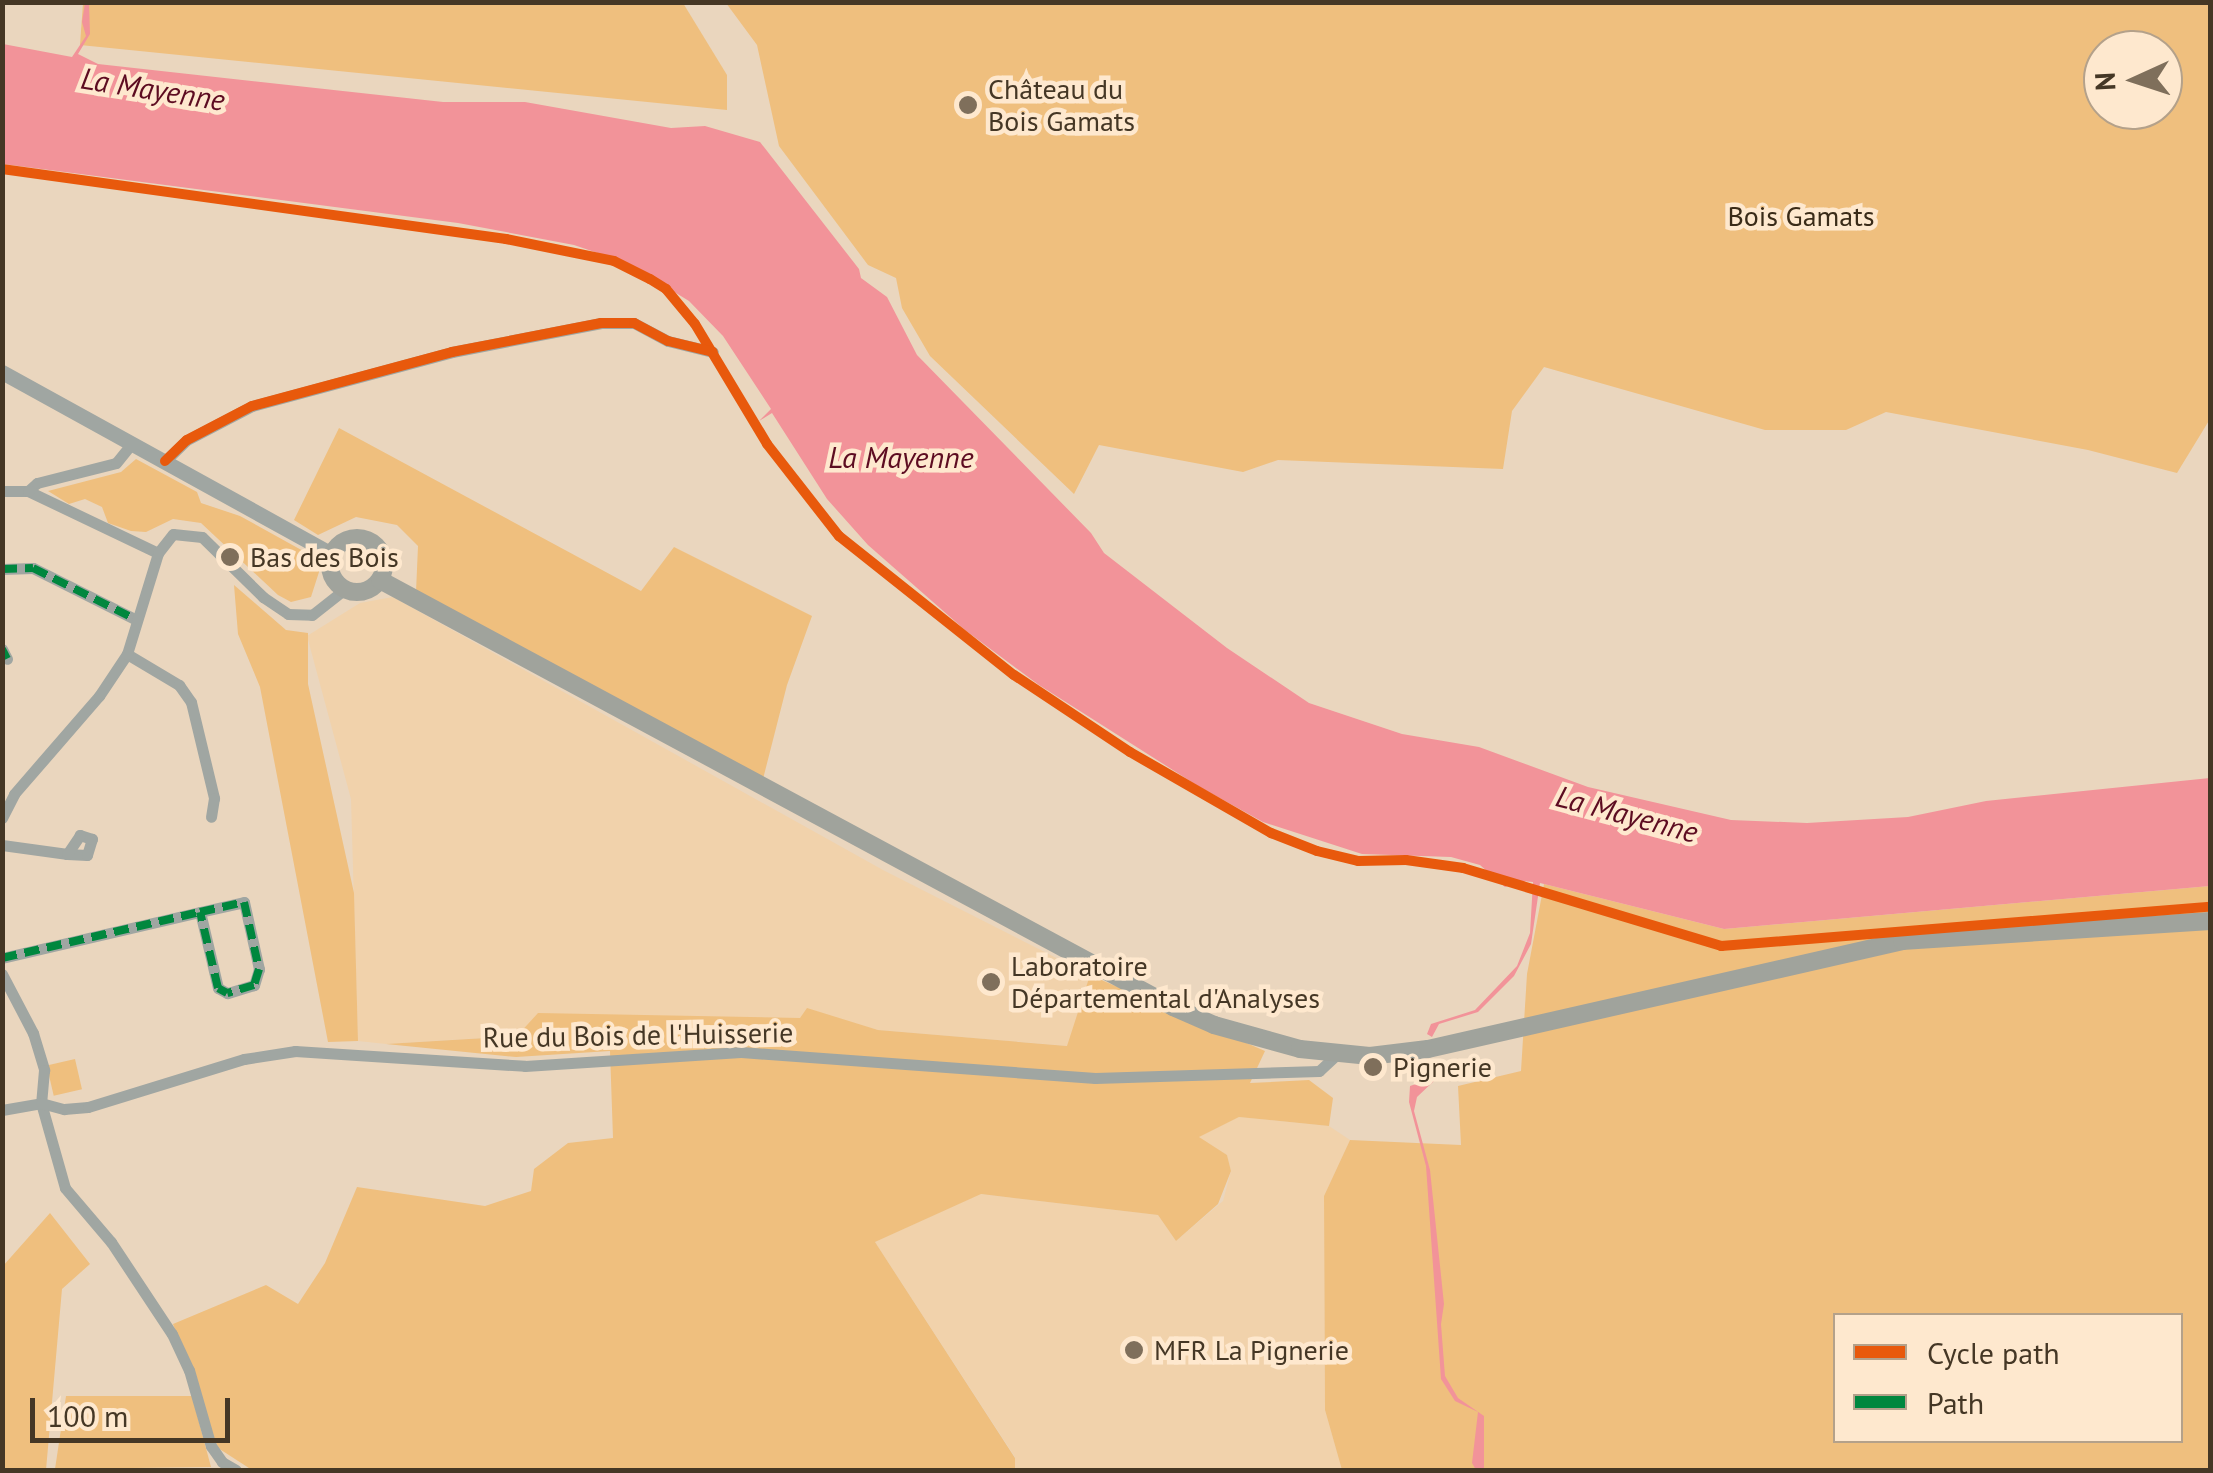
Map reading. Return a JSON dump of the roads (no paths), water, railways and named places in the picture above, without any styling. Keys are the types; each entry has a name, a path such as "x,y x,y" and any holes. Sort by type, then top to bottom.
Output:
{"main road":[{"path":"352,538 370,541 382,554 380,580 360,592 345,589 333,578 332,554 352,538"},
{"path":"380,580 1173,1007 1253,1038 1337,1054 1428,1050 1902,941 2210,920"}],"street":[{"path":"165,461 187,440 252,406 452,352 601,323 634,323 668,342 713,352"},
{"path":"2,372 332,554"},
{"path":"28,491 37,483 116,463 132,442"},
{"path":"2,491 28,491 158,552"},
{"path":"2,818 14,794 99,696 128,654 158,552 174,534 202,537 263,597 288,614 312,615 345,589"},
{"path":"2,569 33,568 136,620"},
{"path":"128,654 179,685 191,702 214,798 211,818"},
{"path":"2,846 67,854"},
{"path":"2,958 200,912 244,902 259,969 254,986 227,993 218,988 200,912"},
{"path":"2,974 33,1033 44,1070 41,1103 65,1188 112,1242 172,1334 189,1370 211,1446 236,1470"},
{"name":"Rue du Bois de l'Huisserie","path":"2,1110 41,1103 64,1109 88,1106 244,1059 296,1052 525,1066 741,1052 1095,1078 1319,1072 1337,1054"}],"water":[{"name":"La Mayenne","path":"85,3 89,3 90,34 78,54 98,64 443,102 525,102 671,128 705,126 760,142 859,269 861,278 887,297 917,355 1091,533 1104,553 1227,648 1309,703 1402,734 1479,747 1588,787 1731,820 1807,823 1908,817 1986,801 2210,778 2210,886 1724,929 1540,883 1531,944 1514,976 1478,1012 1439,1024 1432,1037 1427,1034 1431,1024 1475,1010 1517,966 1530,933 1533,882 1521,881 1505,887 1480,865 1451,857 1362,854 1263,822 1198,786 1039,685 965,630 868,545 827,499 772,413 759,421 771,409 723,336 689,301 627,263 574,245 458,223 3,164 3,44 72,57 86,36 82,22"},
{"path":"1429,1066 1435,1080 1417,1097 1414,1111 1430,1170 1444,1304 1441,1324 1445,1376 1458,1398 1484,1416 1484,1470 1476,1470 1472,1463 1478,1412 1455,1401 1441,1379 1426,1166 1409,1102 1410,1086 1431,1079"}],"place":[{"name":"Château du Bois Gamats","path":"968,105"},
{"name":"Bas des Bois","path":"230,557"},
{"name":"Laboratoire Départemental d'Analyses","path":"991,982"},
{"name":"Pignerie","path":"1373,1067"},
{"name":"MFR La Pignerie","path":"1134,1350"}],"park label":[{"name":"Bois Gamats","path":"1801,216"}]}
